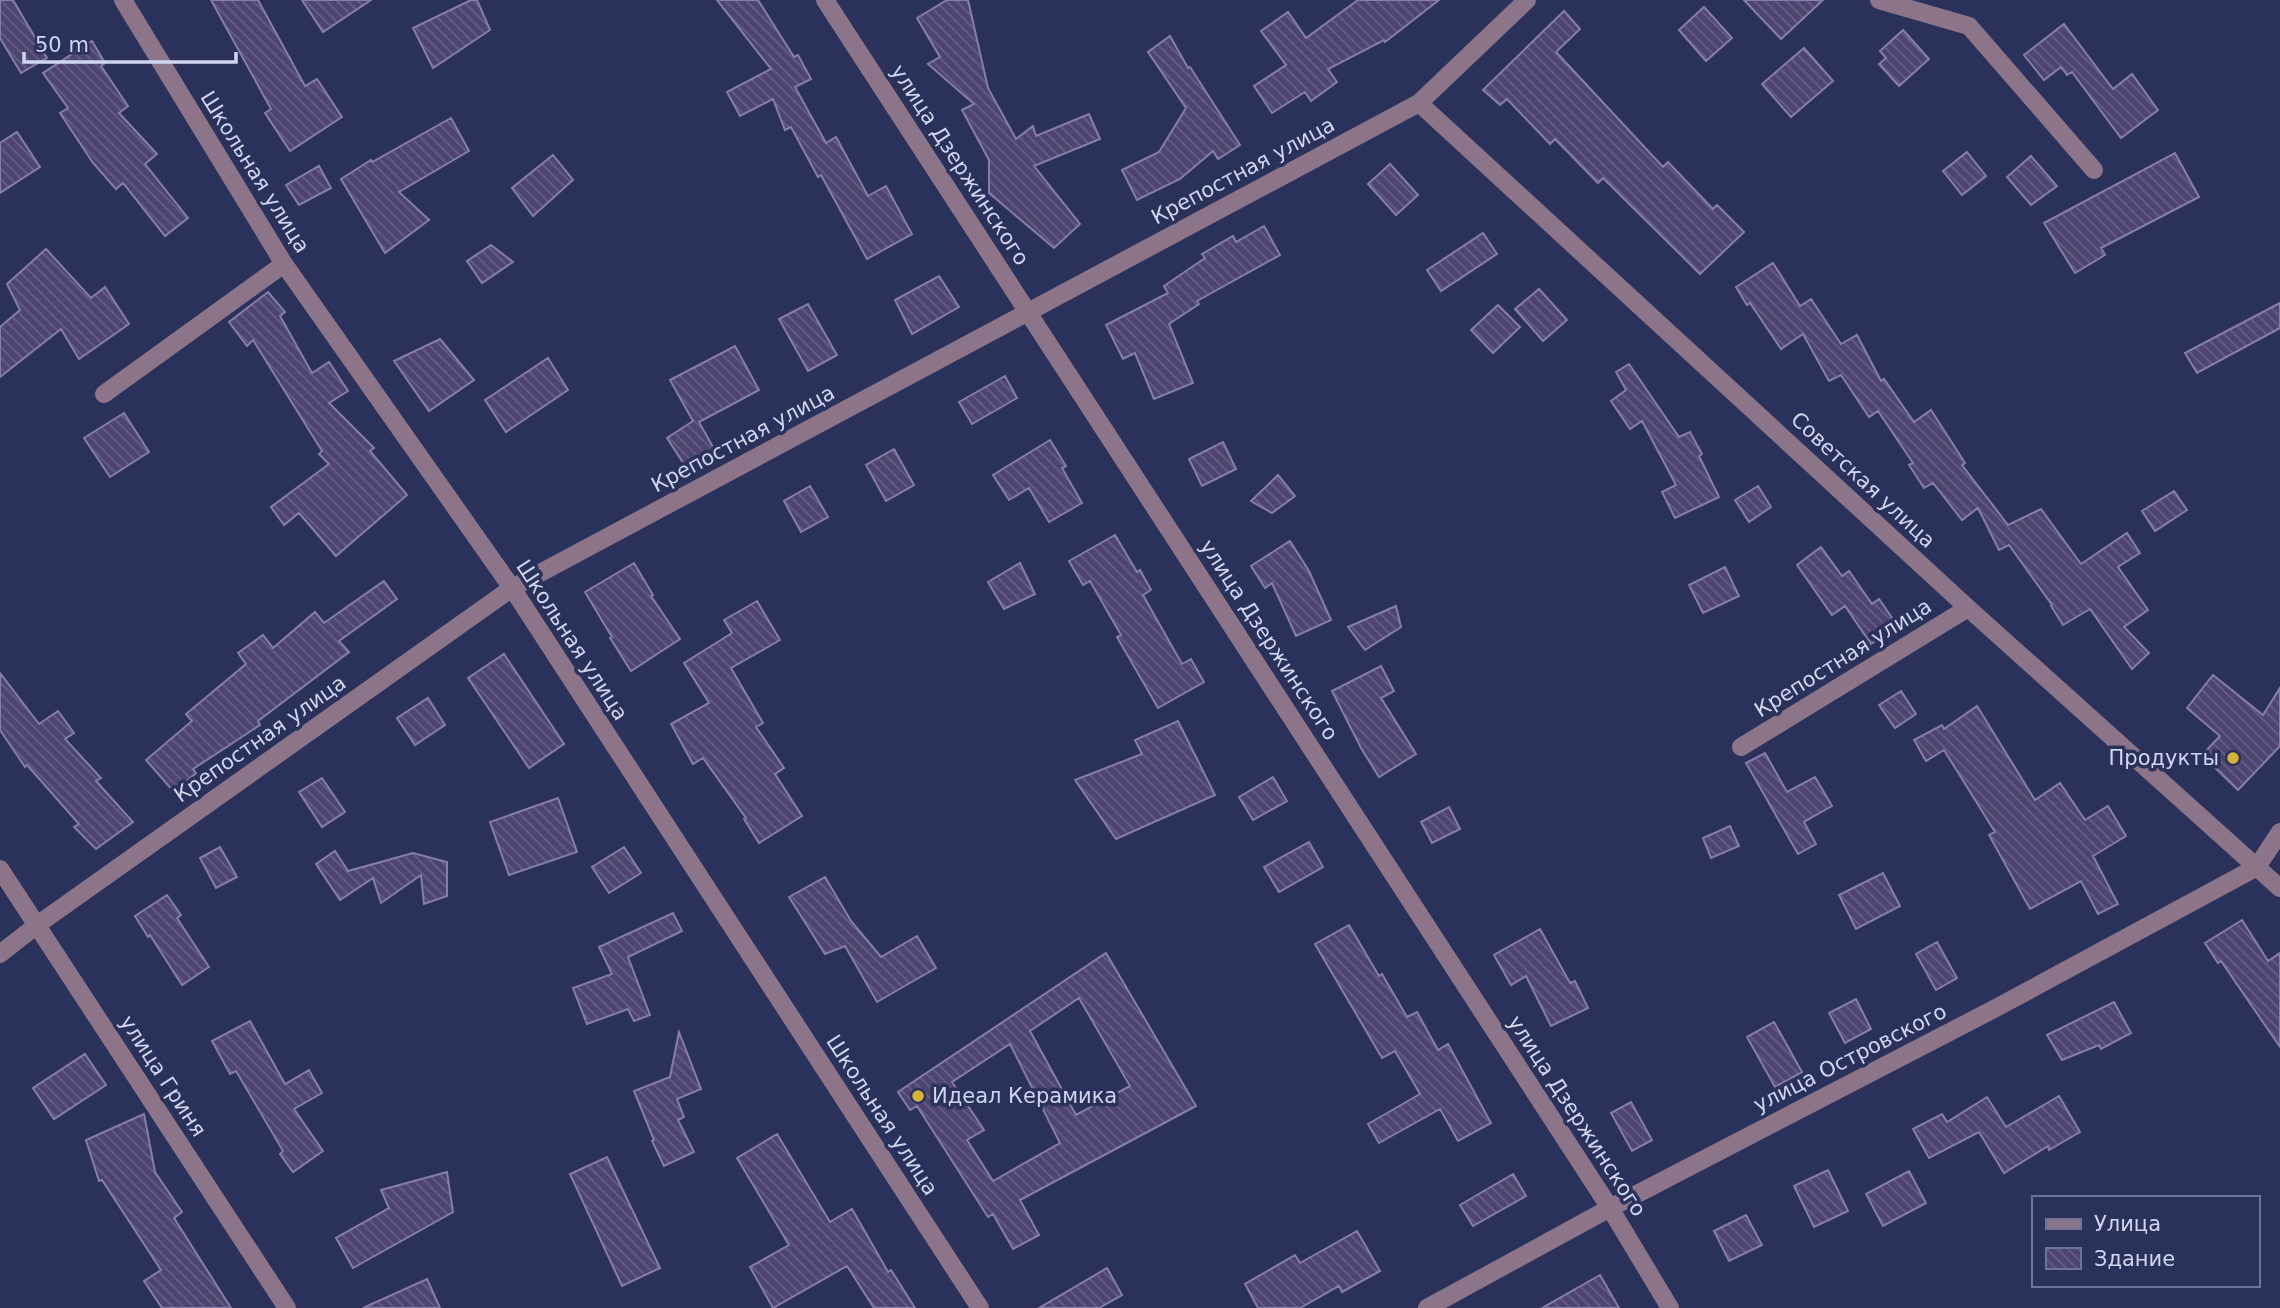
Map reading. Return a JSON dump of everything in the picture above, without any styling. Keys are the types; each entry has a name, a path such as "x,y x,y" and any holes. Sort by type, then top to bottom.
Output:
{"street":[{"name":"Школьная улица","path":"123,0 284,264 512,588 980,1308"},
{"name":"улица Дзержинского","path":"825,0 1610,1208 1671,1308"},
{"name":"Крепостная улица","path":"0,954 512,588 1419,103 1527,0"},
{"path":"1879,0 1969,26 2094,170"},
{"name":"Советская улица","path":"1419,103 1968,608 2280,888"},
{"path":"104,394 284,264"},
{"name":"Крепостная улица","path":"1741,747 1968,608"},
{"name":"улица Островского","path":"1427,1308 1610,1208 1981,1016 2258,867 2280,832"},
{"name":"улица Гриня","path":"0,869 287,1308"}],"building":[{"path":"0,0 13,0 47,58 21,73 0,38"},
{"path":"211,0 258,0 305,86 317,79 342,117 290,151 265,113 271,109"},
{"path":"302,0 371,0 323,32"},
{"path":"471,0 477,0 490,30 433,68 413,28"},
{"path":"717,0 758,0 794,57 798,55 811,79 795,87 826,143 836,137 868,196 886,186 912,234 867,259 791,127 785,130 773,99 740,116 727,92 771,69"},
{"path":"947,0 968,0 988,88 1016,139 1033,126 1036,136 1089,114 1100,139 1034,166 1080,224 1054,248 989,193 989,160 962,110 974,104 928,64 940,57 917,18"},
{"path":"1358,0 1439,0 1385,42 1384,40 1328,69 1337,82 1311,101 1305,92 1272,113 1254,86 1286,65 1261,31 1288,12 1306,38"},
{"path":"1744,0 1823,0 1781,39"},
{"path":"1704,7 1732,38 1706,61 1679,30"},
{"path":"1564,11 1580,29 1556,52 1663,167 1668,162 1713,209 1717,205 1744,232 1700,274 1603,178 1598,183 1555,139 1550,144 1507,99 1500,105 1483,90"},
{"path":"2064,24 2113,89 2132,74 2158,110 2121,138 2072,72 2067,75 2061,67 2044,80 2024,55"},
{"path":"1903,30 1929,59 1899,86 1879,64 1886,58 1880,51"},
{"path":"1170,36 1188,68 1190,67 1240,145 1218,159 1213,151 1180,179 1137,200 1122,170 1159,152 1186,108 1148,52"},
{"path":"92,41 105,63 101,66 128,106 119,113 157,154 145,164 188,218 165,236 123,183 116,189 93,163 60,113 68,108 43,73"},
{"path":"1804,48 1833,81 1791,117 1762,84"},
{"path":"451,118 469,151 399,192 429,220 385,253 341,179"},
{"path":"17,132 40,167 0,193 0,143"},
{"path":"1967,152 1986,176 1962,195 1943,171"},
{"path":"2175,153 2199,197 2101,248 2105,255 2075,273 2044,223"},
{"path":"553,155 573,180 533,216 512,188"},
{"path":"2031,156 2057,186 2031,205 2007,177"},
{"path":"1390,164 1418,195 1396,215 1368,184"},
{"path":"319,166 331,188 299,205 286,185"},
{"path":"1264,226 1280,255 1197,301 1199,304 1169,324 1193,383 1154,399 1135,353 1123,359 1106,325 1168,293 1164,286 1205,258 1202,254 1233,236 1236,242"},
{"path":"1483,233 1497,254 1441,291 1427,270"},
{"path":"491,245 513,262 482,283 467,261"},
{"path":"46,249 91,298 105,287 129,324 79,359 61,329 0,377 0,327 20,310 7,284"},
{"path":"1773,263 1800,306 1811,299 1841,344 1857,335 1881,381 1884,379 1914,422 1931,410 1965,463 1962,465 2008,525 2041,509 2081,564 2127,533 2140,553 2118,567 2148,610 2124,627 2149,653 2132,669 2090,609 2063,625 2009,545 1999,550 1978,508 1962,520 1933,483 1924,488 1909,465 1913,463 1878,411 1869,417 1841,375 1829,381 1803,334 1781,349 1736,287"},
{"path":"939,276 959,307 912,334 895,300"},
{"path":"1539,289 1567,320 1543,341 1515,309"},
{"path":"268,292 285,312 280,316 312,373 329,362 348,391 329,403 374,448 370,451 407,495 336,556 299,513 284,525 271,507 329,464 319,454 322,451 253,340 247,346 229,322"},
{"path":"2280,303 2280,328 2197,373 2185,353"},
{"path":"808,304 837,355 808,371 779,319"},
{"path":"1498,305 1520,327 1493,353 1471,330"},
{"path":"440,339 474,380 429,411 394,361"},
{"path":"735,346 759,390 699,422 714,449 686,467 667,438 693,421 670,380"},
{"path":"548,358 568,390 506,432 485,400"},
{"path":"1629,364 1679,437 1690,432 1719,497 1675,518 1662,492 1676,485 1642,421 1630,429 1611,401 1626,390 1616,372"},
{"path":"1005,376 1017,398 972,424 959,402"},
{"path":"124,413 149,452 110,477 84,438"},
{"path":"1050,440 1066,466 1062,468 1082,503 1049,522 1029,488 1009,500 993,475"},
{"path":"1223,442 1236,469 1202,486 1189,459"},
{"path":"894,449 914,485 886,501 866,465"},
{"path":"1278,475 1295,496 1272,513 1251,501"},
{"path":"810,486 828,517 801,532 784,501"},
{"path":"1758,486 1771,507 1749,522 1735,500"},
{"path":"2174,491 2187,510 2155,531 2142,511"},
{"path":"1115,535 1151,590 1143,595 1182,664 1191,659 1204,682 1158,708 1117,637 1121,635 1090,581 1083,585 1069,561"},
{"path":"1290,541 1309,571 1331,620 1296,636 1272,583 1265,588 1251,566"},
{"path":"1821,547 1842,576 1849,571 1872,604 1879,599 1897,625 1871,644 1845,606 1832,615 1797,565"},
{"path":"634,563 653,595 651,596 680,639 631,671 585,592"},
{"path":"1020,563 1035,594 1004,609 988,582"},
{"path":"1725,567 1739,596 1703,613 1689,585"},
{"path":"384,581 397,599 339,641 349,652 258,721 260,725 193,769 196,773 174,792 146,760 192,721 186,714 246,664 238,653 263,635 273,648 315,612 324,623"},
{"path":"757,601 780,640 731,668 763,723 756,727 784,768 775,774 802,816 759,843 744,819 746,818 703,758 693,764 671,724 709,703 684,663 732,633 724,620"},
{"path":"1396,606 1401,627 1365,650 1348,627"},
{"path":"504,654 564,744 529,768 468,678"},
{"path":"1381,666 1394,691 1381,698 1416,754 1379,777 1332,691"},
{"path":"0,673 39,724 58,711 74,733 65,739 101,778 96,781 133,822 96,849 74,827 79,824 27,765 25,767 0,730"},
{"path":"2213,675 2263,715 2280,688 2280,746 2238,790 2202,755 2220,736 2187,708"},
{"path":"1901,691 1916,714 1895,728 1879,705"},
{"path":"428,698 445,725 415,745 397,718"},
{"path":"1977,706 2035,800 2060,783 2085,820 2108,806 2126,836 2093,856 2118,904 2098,914 2081,881 2030,909 1989,835 1995,832 1944,750 1926,761 1914,740 1942,725 1944,729"},
{"path":"1178,721 1215,795 1116,839 1075,780 1142,754 1135,740"},
{"path":"1765,753 1787,792 1815,777 1832,806 1804,822 1816,844 1798,854 1746,763"},
{"path":"1273,777 1287,801 1253,820 1239,797"},
{"path":"322,778 345,812 322,827 299,792"},
{"path":"558,798 577,852 509,875 490,822"},
{"path":"1449,807 1460,829 1432,843 1421,822"},
{"path":"1730,826 1739,846 1711,858 1703,838"},
{"path":"1309,842 1323,867 1279,892 1264,867"},
{"path":"220,847 237,877 216,888 200,858"},
{"path":"624,847 641,873 609,893 592,867"},
{"path":"335,851 348,871 413,853 447,862 447,896 424,904 421,875 381,903 373,878 340,900 316,864"},
{"path":"1883,873 1900,906 1856,929 1839,895"},
{"path":"825,877 851,921 881,957 917,936 936,968 877,1002 845,946 825,954 789,897"},
{"path":"167,895 181,915 177,918 209,967 182,985 135,916"},
{"path":"673,913 682,931 628,957 650,1015 634,1021 628,1009 587,1024 573,988 612,974 599,947"},
{"path":"2242,920 2268,961 2280,953 2280,1047 2221,961 2218,963 2205,943"},
{"path":"1349,925 1407,1017 1417,1012 1438,1050 1448,1044 1491,1123 1458,1141 1440,1109 1379,1143 1368,1124 1420,1094 1395,1051 1382,1058 1315,944"},
{"path":"1540,929 1570,983 1575,981 1588,1008 1551,1026 1526,976 1511,985 1494,955"},
{"path":"1937,942 1957,978 1936,990 1916,954"},
{"path":"1106,953 1196,1106 1020,1200 1039,1235 1013,1249 993,1214 988,1217 917,1106 910,1110 898,1092","holes":["1079,998 1130,1086 1076,1115 1030,1031","1010,1044 1060,1143 993,1181 967,1140 984,1130 952,1082"]},
{"path":"1856,999 1871,1029 1845,1043 1829,1013"},
{"path":"2114,1002 2131,1033 2101,1049 2099,1045 2062,1060 2047,1035"},
{"path":"250,1021 285,1084 309,1070 322,1093 294,1109 323,1151 293,1172 280,1154 283,1151 236,1071 230,1074 212,1041"},
{"path":"1774,1022 1802,1072 1775,1087 1747,1037"},
{"path":"679,1032 701,1089 677,1099 684,1117 678,1120 694,1152 664,1166 634,1091 670,1077"},
{"path":"85,1054 106,1085 54,1119 33,1088"},
{"path":"2059,1096 2080,1132 2049,1150 2048,1146 2004,1173 1979,1132 1929,1158 1913,1129 1942,1114 1947,1122 1987,1097 2006,1127"},
{"path":"1631,1102 1652,1140 1632,1151 1611,1113"},
{"path":"144,1114 155,1172 182,1212 174,1218 231,1308 162,1308 144,1281 161,1270 102,1180 99,1181 86,1140"},
{"path":"777,1134 830,1222 852,1209 888,1272 891,1270 915,1308 874,1308 847,1266 773,1308 750,1267 789,1245 737,1158"},
{"path":"607,1157 660,1268 622,1286 570,1174"},
{"path":"1828,1170 1848,1211 1814,1227 1794,1186"},
{"path":"1909,1171 1926,1203 1883,1226 1866,1194"},
{"path":"447,1172 453,1212 353,1268 336,1238 389,1208 381,1190"},
{"path":"1513,1174 1526,1196 1473,1226 1460,1205"},
{"path":"1746,1215 1762,1245 1729,1261 1714,1231"},
{"path":"1357,1231 1380,1271 1342,1292 1339,1286 1300,1308 1258,1308 1245,1284 1295,1255 1300,1263"},
{"path":"1107,1268 1122,1295 1099,1308 1039,1308"},
{"path":"1600,1275 1619,1308 1542,1308"},
{"path":"427,1279 440,1308 363,1308"}],"place":[{"name":"Продукты","path":"2233,758"},
{"name":"Идеал Керамика","path":"918,1096"}]}
